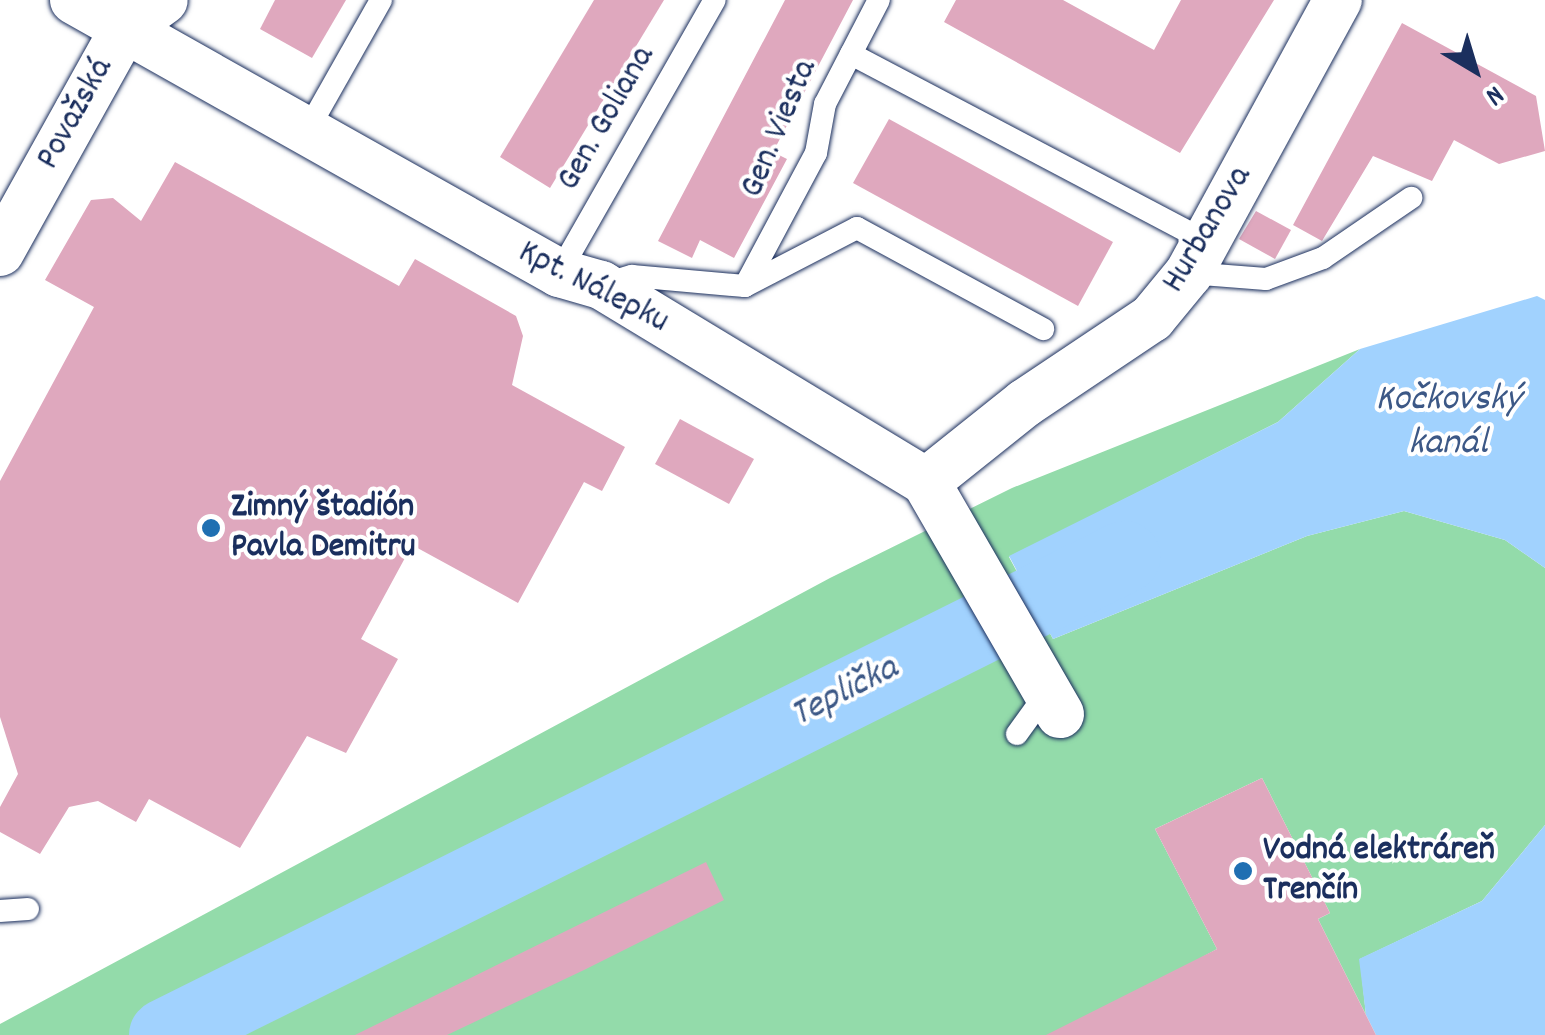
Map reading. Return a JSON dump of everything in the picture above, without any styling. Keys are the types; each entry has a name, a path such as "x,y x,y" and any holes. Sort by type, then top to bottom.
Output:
{"street":[{"name":"Kpt. Nálepku","path":"74,0 123,14 307,131 580,279 926,482 974,558 1047,690"},
{"path":"123,14 164,0"},
{"name":"Hurbanova","path":"926,482 1026,403 1152,318 1197,257 1338,0"},
{"name":"Považská","path":"0,252 123,14"}],"lane":[{"path":"307,131 381,0"},
{"name":"Gen. Viesta","path":"745,286 816,152 825,104 880,0"},
{"name":"Gen. Goliana","path":"580,279 706,3"},
{"path":"852,54 1197,257 1266,279 1324,258 1411,198"},
{"path":"580,279 632,276 745,286 857,228 1043,329"},
{"path":"1017,734 1047,690"},
{"path":"0,911 28,909"}],"green space":[{"path":"1360,349 1278,422 1009,557 1053,639 1307,536 1404,511 1505,540 1545,568 1545,825 1482,901 1360,959 1366,1015 1318,919 1330,913 1262,778 1155,829 1217,949 1062,1035 0,1035 0,1024 830,578 1012,488"}],"water":[{"name":"Kočkovský kanál","path":"1537,296 1545,300 1545,568 1505,540 1404,511 1307,536 1053,639 1009,556 1278,422 1360,349"},
{"path":"1545,825 1545,1035 1376,1035 1366,1015 1359,959 1482,901"}],"building":[{"path":"275,0 346,0 312,58 260,29"},
{"path":"594,0 664,0 550,188 500,157"},
{"path":"785,0 853,0 773,152 787,159 734,258 700,240 692,258 658,241"},
{"path":"956,0 1063,0 1154,50 1181,0 1274,0 1180,153 944,22"},
{"path":"1402,23 1536,96 1545,151 1499,164 1454,140 1432,181 1373,156 1322,241 1293,225"},
{"path":"889,119 1113,242 1078,306 853,183"},
{"name":"Zimný štadión Pavla Demitru","path":"175,162 399,286 415,259 516,316 523,336 512,385 625,447 602,491 584,482 518,603 412,545 361,639 398,659 346,753 307,736 240,848 149,799 136,822 98,801 69,807 40,854 0,832 0,807 18,774 0,717 0,481 94,307 45,280 91,200 113,198 141,221"},
{"path":"1256,211 1291,230 1275,259 1239,239"},
{"path":"680,419 754,459 729,504 655,464"},
{"name":"Vodná elektráreň Trenčín","path":"1262,778 1330,913 1318,919 1376,1035 1046,1035 1217,949 1155,829"},
{"path":"706,862 724,900 584,970 447,1035 355,1035"}],"waterway":[{"name":"Teplička","path":"165,1035 1124,557"}],"place":[{"name":"Zimný štadión Pavla Demitru","path":"211,528"},
{"name":"Vodná elektráreň Trenčín","path":"1243,871"}]}
